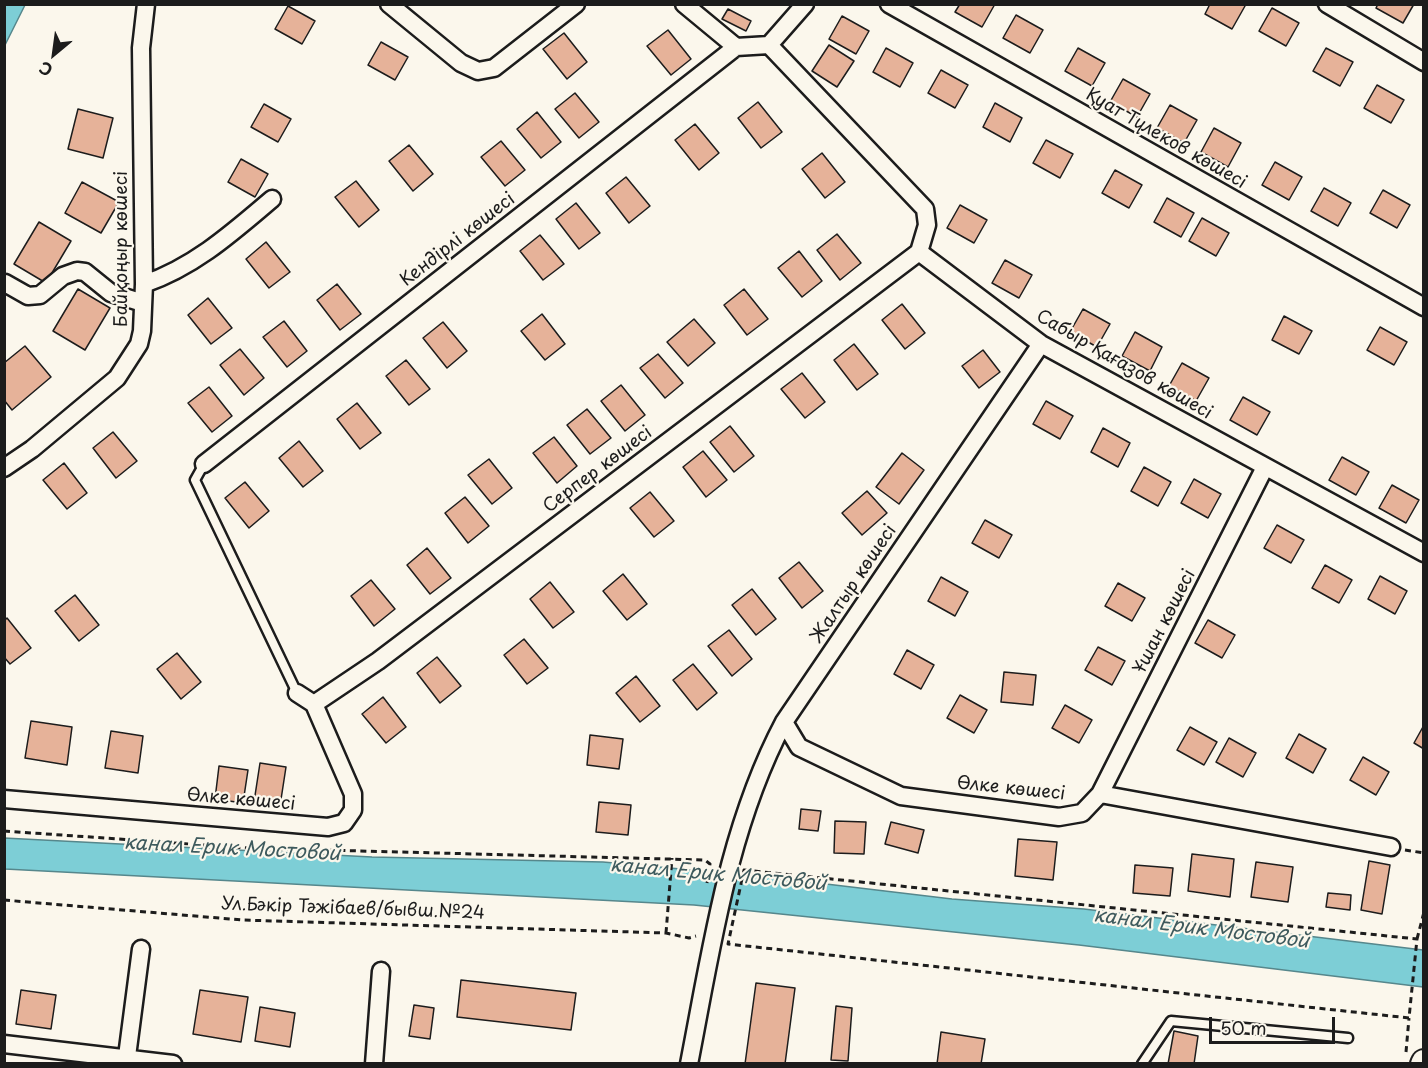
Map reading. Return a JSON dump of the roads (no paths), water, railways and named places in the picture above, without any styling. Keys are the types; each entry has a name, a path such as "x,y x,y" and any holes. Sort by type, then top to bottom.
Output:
{"street":[{"name":"Байқоңыр көшесi","path":"4,468 32,449 117,378 139,344 142,331 144,284 141,48 146,4"},
{"path":"389,4 461,63 478,71 494,68 576,4"},
{"path":"684,4 736,47 769,45 806,4"},
{"name":"Қуат Түлеков көшесі","path":"889,4 1424,307"},
{"path":"1327,4 1424,62"},
{"path":"769,45 925,209 927,225 919,252"},
{"name":"Кендірлі көшесі","path":"204,464 736,47"},
{"path":"144,284 171,275 196,259 272,199"},
{"name":"Сабыр Қағазов көшесі","path":"919,252 1041,344 1424,553"},
{"name":"Серпер көшесі","path":"314,704 378,661 919,252"},
{"path":"4,283 28,296 40,295 63,276 86,272 111,293 143,303"},
{"name":"Жалтыр көшесі","path":"689,1064 729,861 761,768 784,722 1041,344"},
{"name":"Ұшан көшесі","path":"1100,794 1265,467"},
{"path":"297,693 314,704"},
{"name":"Өлке көшесі","path":"4,799 328,827 344,823 353,810 353,794 314,704"},
{"name":"Өлке көшесі","path":"784,722 799,747 901,796 1059,818 1082,813 1100,794"},
{"path":"1100,794 1391,847"},
{"path":"127,1061 141,949"},
{"path":"374,1064 381,971"},
{"path":"4,1044 127,1061 173,1064"}],"lane":[{"path":"204,464 195,480 297,693"},
{"path":"1142,1064 1171,1021 1348,1038"}],"water":[{"path":"4,5 25,5 5,45"},
{"name":"канал Ерик Мостовой","path":"4,838 372,857 603,862 759,876 952,899 1084,909 1423,950 1423,987 1079,945 694,905 5,869"}]}
